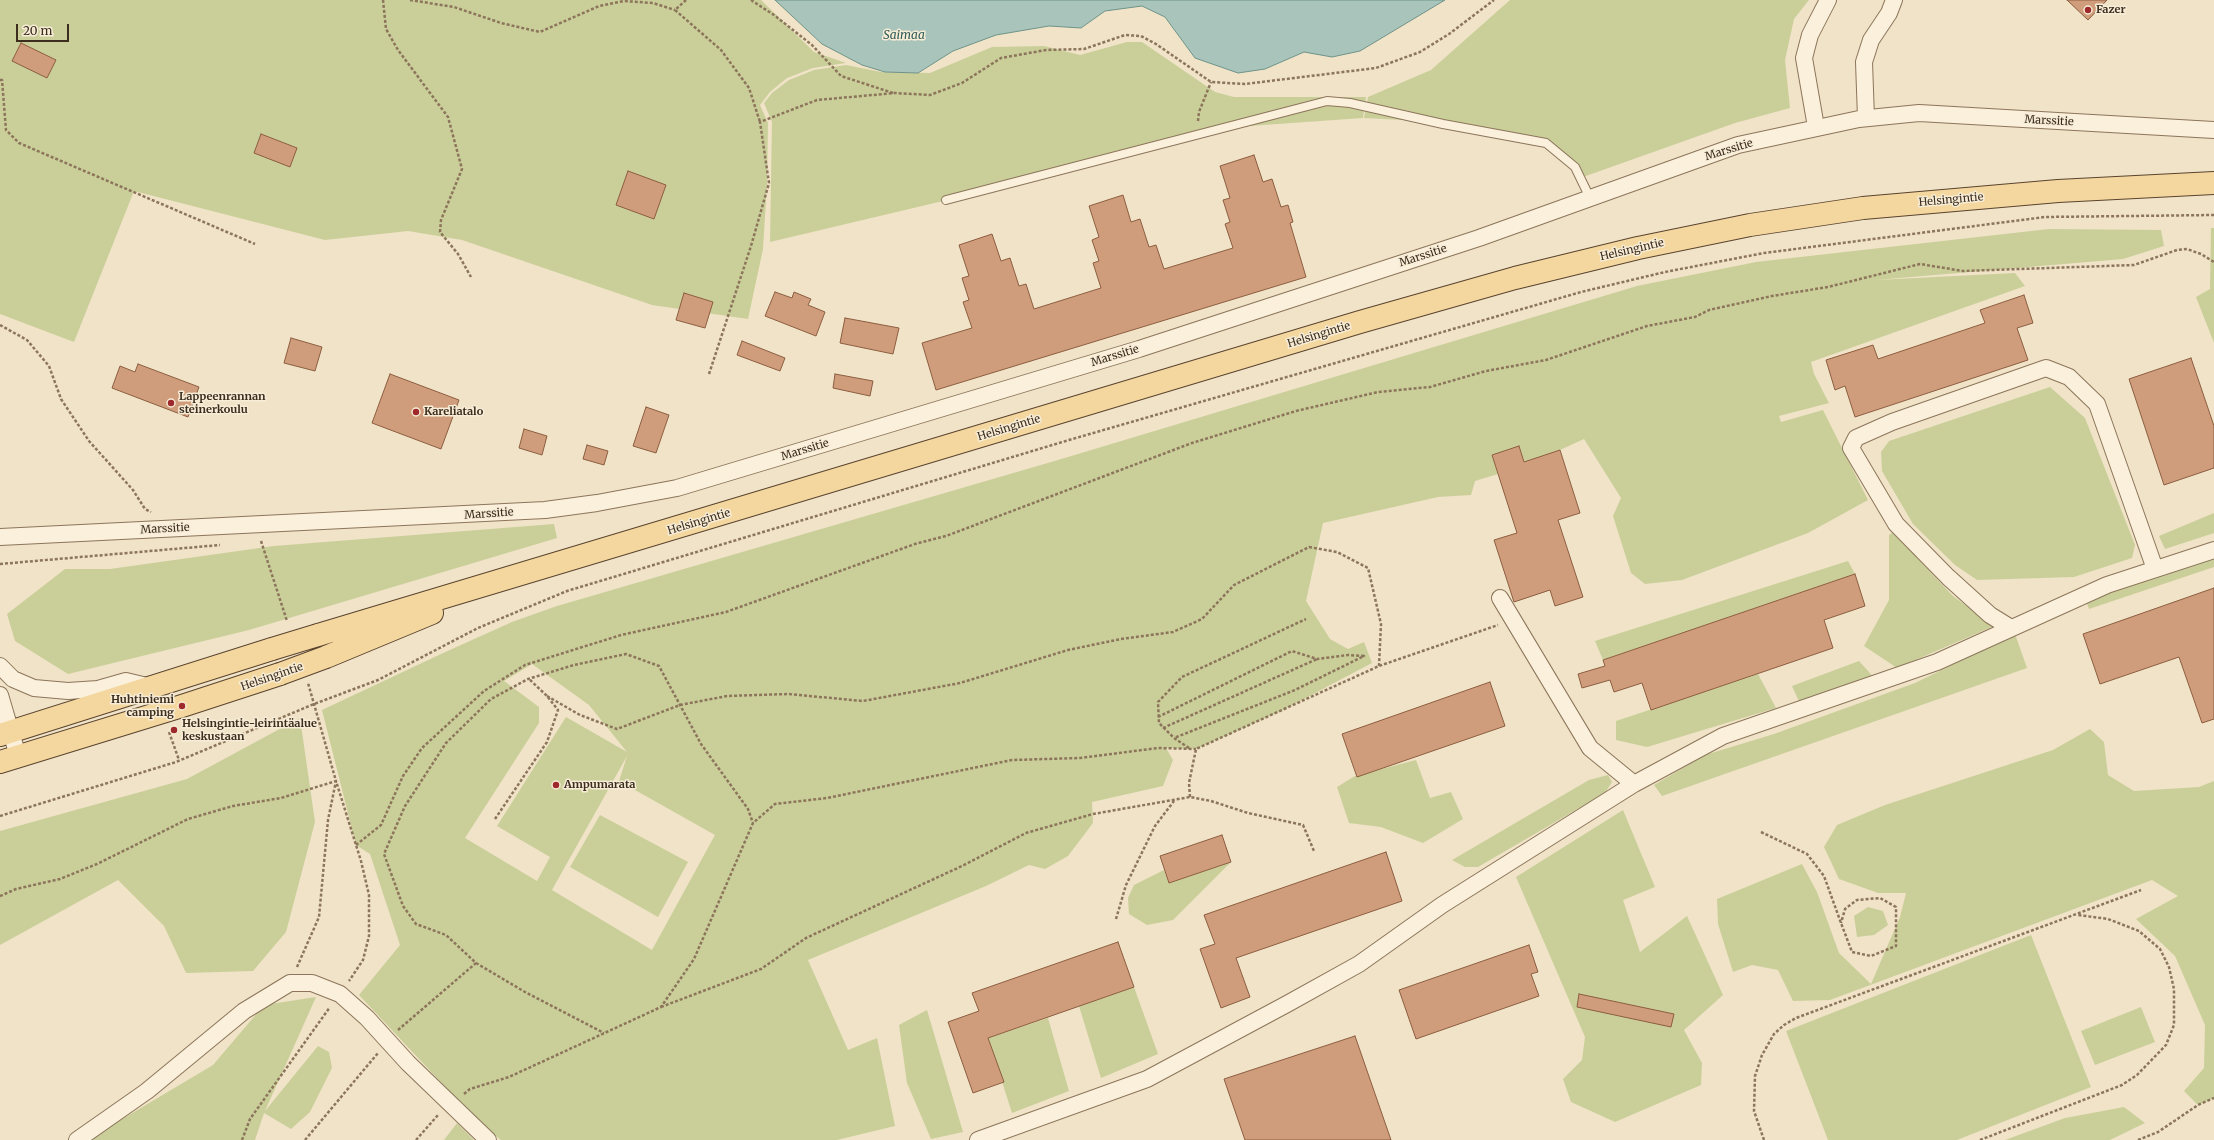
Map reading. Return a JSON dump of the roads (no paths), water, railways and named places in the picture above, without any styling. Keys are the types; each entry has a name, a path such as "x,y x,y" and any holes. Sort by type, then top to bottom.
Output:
{"main road":[{"name":"Helsingintie","path":"5,733 318,634 1368,320 1516,278 1631,250 1750,225 1863,208 1961,198 2214,182"},
{"name":"Helsingintie","path":"2120,189 2214,194"},
{"name":"Helsingintie","path":"9,759 182,706 280,674 326,657 536,570"}],"street":[{"path":"1816,127 1804,58 1810,35 1828,0"},
{"path":"1866,118 1864,62 1871,40 1889,13 1894,0"},
{"name":"Marssitie","path":"0,537 545,510 597,503 676,488 1139,349 1479,238 1738,145 1816,127 1866,118 1919,113 2214,130"},
{"path":"2011,628 1990,615 1948,577 1896,524 1851,448 1856,438 1892,422 2046,368 2069,377 2097,404 2155,570"},
{"path":"978,1140 1147,1079 1287,1004 1359,964 1448,901 1634,784 1723,736 1937,662 2107,585 2214,550"},
{"path":"1500,598 1590,748 1634,784"},
{"path":"0,666 13,679 34,688 68,691 98,690 126,681 153,687"},
{"path":"0,695 9,759"},
{"path":"77,1140 147,1091 244,1011 290,983 312,983 340,994 367,1018 388,1042 488,1140"}],"lane":[{"path":"946,200 1320,102 1350,103 1443,124 1546,143 1575,168 1590,198"}],"water":[{"name":"Saimaa","path":"775,0 1445,0 1360,51 1332,57 1304,52 1265,69 1238,73 1195,58 1165,17 1142,6 1105,11 1081,28 1049,26 996,35 953,51 918,73 885,72 862,65 822,44"}],"place":[{"name":"Fazer","path":"2088,10"},
{"name":"Lappeenrannan steinerkoulu","path":"171,403"},
{"name":"Kareliatalo","path":"416,412"},
{"name":"Huhtiniemi camping","path":"182,706"},
{"name":"Helsingintie-leirintäalue keskustaan","path":"174,730"},
{"name":"Ampumarata","path":"556,785"}]}
